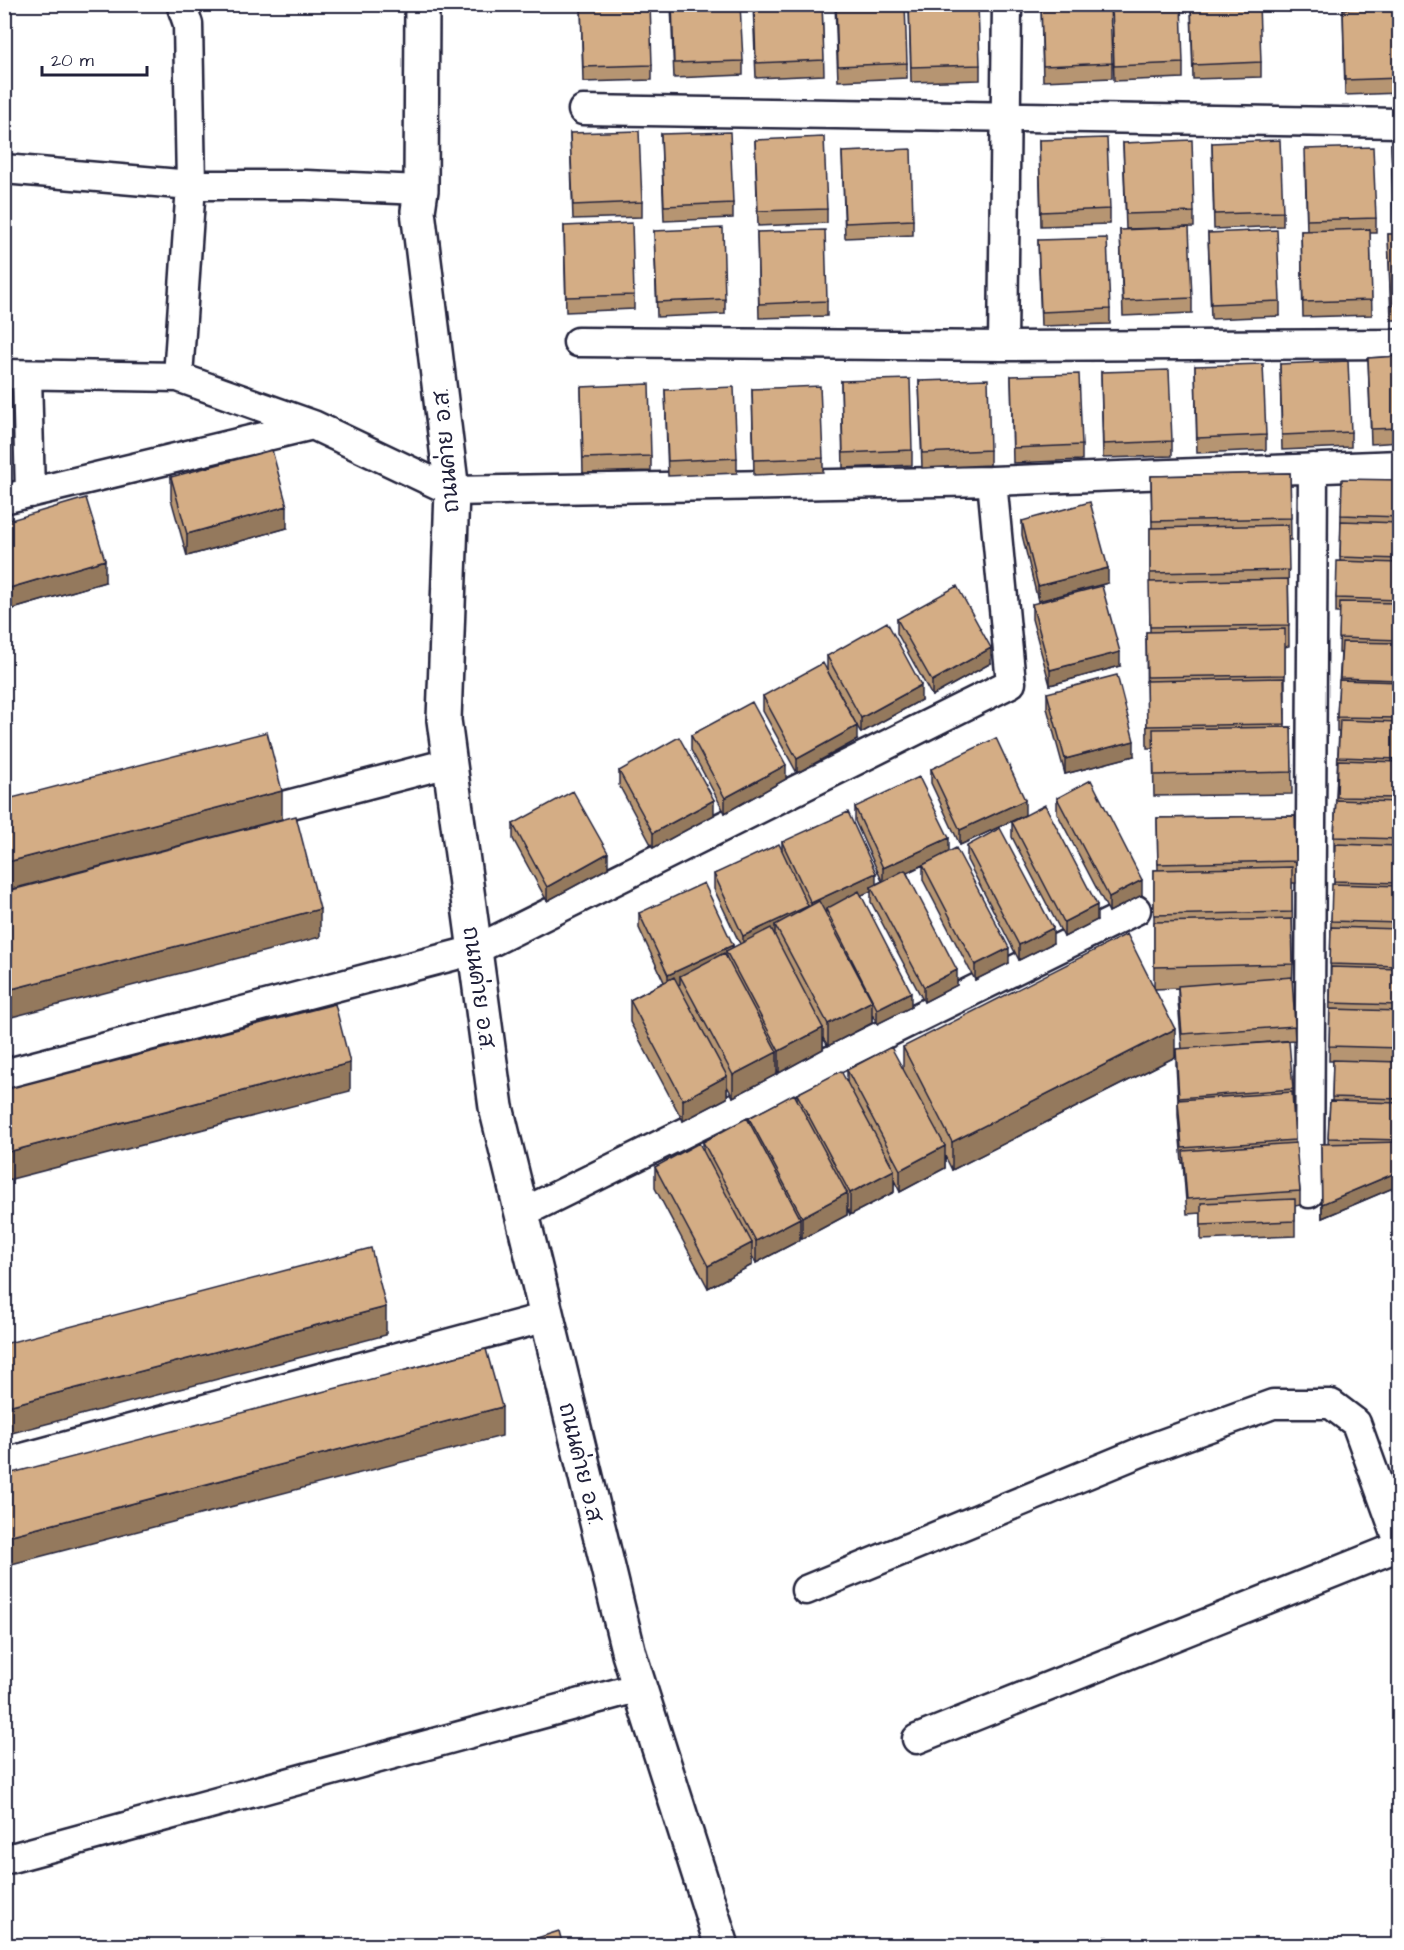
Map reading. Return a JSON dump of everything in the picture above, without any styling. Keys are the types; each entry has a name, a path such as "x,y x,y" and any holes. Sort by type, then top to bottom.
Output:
{"street":[{"path":"178,377 191,185 188,24 181,4"},
{"name":"ถนนค่าย อ.ส.","path":"422,4 421,190 418,211 452,491 444,720 496,1107 629,1654 722,1946"},
{"path":"1003,345 1007,4"},
{"path":"583,110 1400,123"},
{"path":"4,169 191,185 306,185 421,190"},
{"path":"578,342 1003,345 1400,344"},
{"path":"313,425 17,496 16,375 178,377 313,425 452,491 992,481 1400,465"},
{"path":"1309,1193 1313,468"},
{"path":"4,1074 475,950 1011,683 992,481"},
{"path":"221,822 449,762"},
{"path":"522,1213 1136,910"},
{"path":"4,1463 547,1317"},
{"path":"806,1590 1143,1451 1273,1404 1331,1404 1356,1423 1400,1545 916,1739"},
{"path":"4,1860 640,1687"}],"lane":[{"path":"1100,1946 1105,1946"}],"building":[{"path":"581,4 650,4 652,65 583,67"},
{"path":"672,4 740,4 743,61 674,63"},
{"path":"754,4 822,4 824,60 756,63"},
{"path":"836,4 905,4 907,63 838,66"},
{"path":"909,4 978,4 980,65 911,67"},
{"path":"1041,4 1110,4 1112,63 1043,66"},
{"path":"1112,4 1181,4 1183,63 1114,66"},
{"path":"1191,4 1259,4 1261,62 1193,65"},
{"path":"1400,6 1400,78 1345,80 1343,9"},
{"path":"639,131 642,202 573,205 570,133"},
{"path":"730,132 733,203 664,206 661,134"},
{"path":"824,137 827,209 758,211 755,140"},
{"path":"1107,138 1110,209 1041,212 1039,140"},
{"path":"1192,140 1194,212 1126,214 1123,143"},
{"path":"1280,140 1283,212 1214,214 1212,143"},
{"path":"1391,144 1400,144 1400,216 1394,216"},
{"path":"1373,147 1376,218 1307,220 1305,149"},
{"path":"911,149 913,220 845,223 842,152"},
{"path":"632,223 634,295 566,297 564,226"},
{"path":"1189,227 1192,298 1123,301 1120,230"},
{"path":"723,228 725,299 657,302 654,231"},
{"path":"1370,229 1372,300 1303,302 1301,231"},
{"path":"825,230 827,301 759,304 757,232"},
{"path":"1277,230 1280,301 1211,304 1208,233"},
{"path":"1388,234 1400,234 1400,305 1391,305"},
{"path":"1107,238 1110,309 1041,312 1038,240"},
{"path":"1400,356 1400,428 1371,429 1368,358"},
{"path":"1348,361 1351,432 1282,435 1280,364"},
{"path":"1263,364 1266,435 1197,438 1195,366"},
{"path":"1169,370 1172,441 1103,444 1101,372"},
{"path":"1079,374 1082,445 1013,448 1011,376"},
{"path":"910,379 912,450 843,453 841,381"},
{"path":"988,379 990,450 922,453 919,381"},
{"path":"649,384 651,456 583,458 581,387"},
{"path":"820,386 823,458 754,460 752,389"},
{"path":"734,387 737,458 668,461 665,390"},
{"path":"272,450 287,506 187,534 171,477"},
{"path":"1290,473 1291,518 1152,521 1151,476"},
{"path":"1342,479 1400,480 1400,517 1341,515"},
{"path":"86,498 105,560 6,589 4,584 4,522"},
{"path":"1090,502 1108,568 1038,586 1022,521"},
{"path":"1341,521 1400,523 1400,559 1340,557"},
{"path":"1288,525 1289,570 1150,573 1150,528"},
{"path":"1337,561 1400,563 1400,600 1336,598"},
{"path":"1288,579 1289,625 1150,627 1149,582"},
{"path":"957,586 991,648 932,681 897,619"},
{"path":"1102,586 1120,652 1050,670 1032,604"},
{"path":"1340,602 1400,603 1400,640 1339,638"},
{"path":"887,622 921,685 861,718 827,656"},
{"path":"1285,629 1285,675 1147,677 1146,632"},
{"path":"1342,642 1400,643 1400,680 1340,678"},
{"path":"823,663 857,726 797,759 763,696"},
{"path":"1117,675 1134,741 1065,759 1047,693"},
{"path":"1284,678 1285,724 1147,726 1146,681"},
{"path":"1339,680 1400,682 1400,718 1337,717"},
{"path":"752,702 786,765 725,798 691,735"},
{"path":"1340,720 1400,722 1400,759 1338,757"},
{"path":"1291,727 1292,772 1154,775 1153,729"},
{"path":"267,732 282,791 4,863 4,800"},
{"path":"679,737 714,800 653,833 619,771"},
{"path":"996,738 1025,800 960,830 931,769"},
{"path":"1338,760 1400,762 1400,798 1337,797"},
{"path":"919,777 949,838 883,868 855,807"},
{"path":"1091,780 1142,880 1109,897 1057,798"},
{"path":"573,791 608,853 547,887 513,824"},
{"path":"1336,800 1400,802 1400,839 1334,837"},
{"path":"1045,805 1097,905 1064,922 1012,822"},
{"path":"848,812 876,873 811,903 782,842"},
{"path":"296,816 320,909 4,991 4,892"},
{"path":"1295,816 1296,861 1158,864 1157,818"},
{"path":"1000,828 1053,928 1019,945 967,846"},
{"path":"779,844 808,906 743,936 714,874"},
{"path":"1335,844 1400,846 1400,883 1334,881"},
{"path":"956,848 1009,948 975,965 923,865"},
{"path":"1292,867 1292,912 1154,915 1154,870"},
{"path":"905,870 957,970 924,987 871,887"},
{"path":"704,883 733,945 668,975 639,913"},
{"path":"1332,884 1400,886 1400,923 1331,921"},
{"path":"859,891 911,992 877,1009 826,909"},
{"path":"819,901 872,1001 828,1024 775,925"},
{"path":"1292,919 1293,964 1154,967 1154,922"},
{"path":"1331,927 1400,929 1400,966 1330,964"},
{"path":"771,928 823,1028 779,1051 726,951"},
{"path":"1127,934 1175,1029 952,1142 903,1047"},
{"path":"724,953 777,1052 733,1075 680,976"},
{"path":"1331,967 1400,969 1400,1005 1330,1003"},
{"path":"674,977 727,1076 683,1100 630,1000"},
{"path":"1292,977 1295,1026 1182,1034 1178,986"},
{"path":"335,1004 350,1063 4,1153 4,1090"},
{"path":"1330,1009 1400,1011 1400,1048 1329,1046"},
{"path":"1289,1041 1293,1089 1179,1098 1176,1049"},
{"path":"891,1047 945,1146 900,1170 847,1070"},
{"path":"1333,1060 1400,1062 1400,1099 1332,1097"},
{"path":"841,1071 894,1170 850,1193 797,1094"},
{"path":"1292,1092 1295,1140 1182,1148 1178,1100"},
{"path":"794,1094 847,1193 802,1217 749,1118"},
{"path":"1330,1101 1400,1103 1400,1140 1328,1138"},
{"path":"747,1118 800,1218 756,1241 703,1142"},
{"path":"1400,1142 1400,1171 1322,1204 1321,1144"},
{"path":"699,1143 752,1243 708,1266 655,1167"},
{"path":"1296,1143 1300,1191 1187,1199 1183,1151"},
{"path":"1295,1199 1295,1221 1201,1225 1201,1203"},
{"path":"371,1248 386,1307 4,1407 4,1344"},
{"path":"486,1349 502,1407 4,1537 4,1475"},
{"path":"559,1931 563,1946 512,1946"}]}
